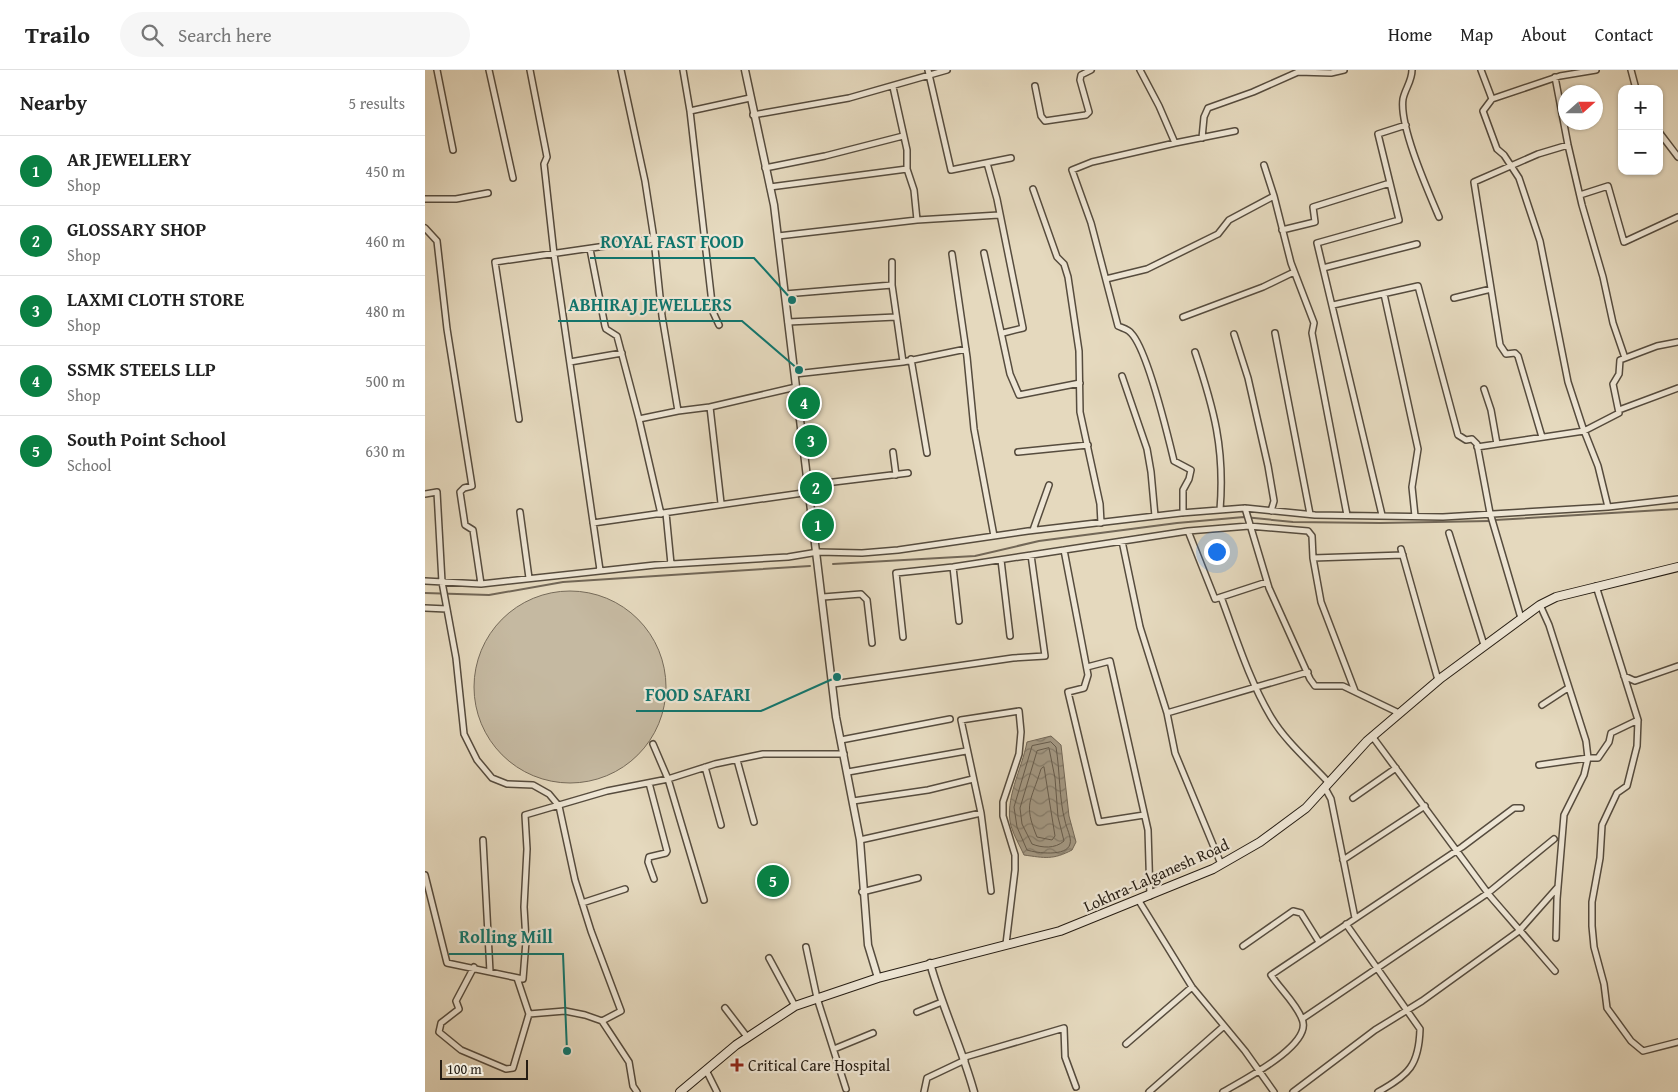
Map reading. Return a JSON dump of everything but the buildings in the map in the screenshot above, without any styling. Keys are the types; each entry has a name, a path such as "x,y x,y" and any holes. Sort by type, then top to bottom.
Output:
{"main road":[{"name":"Lokhra-Lalganesh Road","path":"680,1092 748,1038 795,1006 930,963 1059,931 1139,901 1221,864 1260,842 1291,820 1327,786 1373,736 1399,713 1438,680 1540,605 1556,597 1678,567"}],"street":[{"path":"437,70 453,150"},
{"path":"489,70 513,178"},
{"path":"530,70 547,157 543,164 554,254 600,570"},
{"path":"621,70 645,181 654,239 661,316 678,411"},
{"path":"683,70 690,111 713,312 719,325"},
{"path":"745,70 753,115 770,187 778,236 833,684 841,740 860,840 862,892 868,945 878,978"},
{"path":"753,115 849,98 893,87 929,72 947,70"},
{"path":"1035,86 1045,121 1086,115 1089,112 1080,80 1081,75 1091,70"},
{"path":"1140,70 1159,106 1175,143"},
{"path":"1202,138 1204,117 1209,108 1253,92 1298,72 1331,73 1344,70"},
{"path":"1412,70 1412,76 1403,100 1406,125 1439,217"},
{"path":"1481,70 1492,99"},
{"path":"1596,70 1555,77 1492,99 1483,111 1497,149 1519,178 1540,241 1568,382 1598,466 1608,507"},
{"path":"1631,70 1635,85"},
{"path":"929,72 951,170 1011,158"},
{"path":"1555,77 1580,195 1603,277 1613,323 1625,358"},
{"path":"893,87 907,150 907,169 914,190 917,220"},
{"path":"690,111 750,98"},
{"path":"1382,515 1317,243 1399,220 1377,134 1406,125"},
{"path":"1183,513 1183,490 1191,470 1174,461 1159,405 1141,351 1132,333 1118,326 1091,223 1072,170 1092,162 1175,143 1235,132"},
{"path":"765,168 825,156 903,136"},
{"path":"1663,137 1678,157"},
{"path":"1542,438 1518,356 1515,353 1506,354 1500,345 1474,182 1511,165 1568,145"},
{"path":"987,164 1023,328 1003,333"},
{"path":"1264,165 1294,272 1313,323 1312,333 1347,515"},
{"path":"770,187 907,169"},
{"path":"1282,230 1315,222 1313,207 1390,183"},
{"path":"1580,195 1608,186 1624,242 1678,217"},
{"path":"1033,189 1057,257 1064,264 1068,277 1079,351 1080,412 1100,504 1101,523"},
{"path":"425,199 456,199 488,193"},
{"path":"1106,279 1147,269 1218,234 1229,220 1274,196"},
{"path":"778,236 917,220 999,215"},
{"path":"425,228 437,241 447,329 472,486 464,488 460,492 465,525 473,530 481,584"},
{"path":"519,419 495,262 654,239"},
{"path":"1323,268 1417,244"},
{"path":"590,249 605,326 617,336 664,513 671,564"},
{"path":"984,253 1003,333 1010,374 1019,395 1080,383"},
{"path":"952,254 966,349 974,429 994,536"},
{"path":"892,262 892,285 903,362"},
{"path":"1183,317 1263,287 1294,272"},
{"path":"785,294 892,285"},
{"path":"1333,305 1418,286 1458,435 1466,440 1472,439 1477,447 1491,515 1521,618"},
{"path":"1454,298 1491,289"},
{"path":"1384,294 1418,450 1412,487 1415,516"},
{"path":"788,322 897,317"},
{"path":"1275,333 1310,514"},
{"path":"1234,334 1248,378 1268,466 1274,501 1271,511"},
{"path":"1619,410 1613,384 1619,374 1620,360 1657,346 1678,342"},
{"path":"795,374 903,362 966,349"},
{"path":"1195,352 1220,441 1222,471 1220,510"},
{"path":"570,362 622,353"},
{"path":"911,360 927,453"},
{"path":"1122,376 1147,449 1155,516"},
{"path":"639,419 710,407 796,387"},
{"path":"1477,447 1584,431 1611,418 1619,413 1619,410 1678,388"},
{"path":"1484,389 1491,410 1497,444"},
{"path":"710,407 721,503"},
{"path":"1018,452 1088,445"},
{"path":"893,452 896,475"},
{"path":"593,523 908,474"},
{"path":"1033,530 1049,485"},
{"path":"425,494 437,492 442,582 464,734 477,760 492,778 507,784 533,786 549,794 559,806 582,903 621,1011 601,1021"},
{"path":"425,581 481,584 600,570 788,557 818,552 862,553 899,550 1033,530 1220,510 1347,515 1481,516 1608,507 1678,499"},
{"path":"1245,510 1248,525 1267,582 1315,686 1332,684 1355,691 1399,713"},
{"path":"520,512 529,578"},
{"path":"903,637 896,573 953,567 1188,531 1248,525 1310,531 1321,602 1355,691"},
{"path":"1188,531 1215,598 1267,582"},
{"path":"1449,533 1484,645"},
{"path":"1122,541 1140,627 1167,713 1175,754 1221,864"},
{"path":"1401,549 1438,680"},
{"path":"1064,550 1087,667 1087,683 1084,688 1068,692 1099,822 1144,815"},
{"path":"833,684 1013,658 1045,656 1031,555"},
{"path":"1313,558 1403,555"},
{"path":"1001,560 1010,636"},
{"path":"953,567 959,621"},
{"path":"1596,586 1638,720 1637,746 1630,779 1627,786 1617,793 1602,825 1600,858 1592,902 1592,934 1605,984 1605,1003 1631,1041 1643,1051 1678,1042"},
{"path":"823,597 861,594 867,600 872,643"},
{"path":"1221,597 1256,687 1283,733 1327,786 1355,918"},
{"path":"1540,605 1549,625 1586,741 1588,758 1584,775 1564,816 1556,938"},
{"path":"425,608 447,609"},
{"path":"1087,667 1110,661 1148,830 1151,896"},
{"path":"1624,676 1635,681 1678,666"},
{"path":"1167,713 1308,672"},
{"path":"1542,705 1568,688"},
{"path":"991,891 981,814 966,751 961,720 1019,712 1021,732 1019,754 1003,802 1003,816 1015,855 1015,870 1006,944"},
{"path":"841,740 950,719"},
{"path":"1539,765 1598,758 1609,742 1611,733 1638,720"},
{"path":"1373,736 1488,892 1519,931 1555,971"},
{"path":"653,744 668,779 704,900"},
{"path":"848,772 966,751"},
{"path":"425,875 447,963 474,967 523,979 526,941 524,907 527,849 525,815 599,793 668,779 705,767 765,754 844,754"},
{"path":"737,760 754,822"},
{"path":"705,767 721,825"},
{"path":"1353,798 1396,768"},
{"path":"853,801 928,790 973,779"},
{"path":"649,783 667,851 649,857 648,862 654,879"},
{"path":"1343,860 1425,806"},
{"path":"1223,1092 1287,1051 1300,1038 1304,1027 1303,1018 1271,975 1457,850 1514,808 1521,808"},
{"path":"860,840 981,814"},
{"path":"1303,1018 1488,892 1553,839"},
{"path":"483,840 490,972"},
{"path":"862,892 918,878"},
{"path":"1293,1092 1375,1030 1407,1010 1519,931 1558,887"},
{"path":"582,903 625,889"},
{"path":"1139,901 1192,987 1258,1070 1273,1092"},
{"path":"1243,946 1293,911 1301,913 1319,942"},
{"path":"1346,924 1420,1029 1419,1049 1403,1079 1379,1092"},
{"path":"806,947 817,998 846,1089"},
{"path":"769,958 795,1006"},
{"path":"930,963 942,1002 965,1059 974,1092"},
{"path":"474,967 456,1001 459,1009 441,1023 439,1032 461,1050 506,1069 513,1068 529,1014 517,978"},
{"path":"1126,1044 1192,987"},
{"path":"917,1012 942,1002"},
{"path":"725,1008 748,1038"},
{"path":"529,1014 565,1011 601,1021 629,1062 633,1086 637,1092"},
{"path":"1149,1092 1224,1026"},
{"path":"924,1092 927,1078 965,1059 1064,1028 1065,1057 1076,1087"},
{"path":"834,1049 873,1033"},
{"path":"706,1070 717,1092"}],"shaded area":[{"path":"561,591 579,591 607,598 623,607 638,619 650,634 659,650 666,678 666,696 659,724 650,740 638,755 623,767 607,776 579,783 561,783 542,779 525,772 509,761 496,748 485,732 478,715 474,696 474,678 478,659 485,642 496,626 509,613 525,602 542,595"}],"water":[{"path":"1051,736 1061,745 1069,816 1076,842 1072,850 1054,857 1024,855 1015,837 1009,816 1012,795 1027,742"}],"waterway":[{"path":"1495,520 1678,509"},
{"path":"833,564 975,556 1039,541 1177,523 1244,517 1293,522 1490,521"},
{"path":"425,593 489,595 563,582 810,566"}],"place":[{"name":"ROYAL FAST FOOD","path":"792,300"},
{"name":"ABHIRAJ JEWELLERS","path":"799,370"},
{"name":"SSMK STEELS LLP","path":"804,403"},
{"name":"LAXMI CLOTH STORE","path":"811,441"},
{"name":"GLOSSARY SHOP","path":"816,488"},
{"name":"AR JEWELLERY","path":"818,525"},
{"name":"FOOD SAFARI","path":"837,677"},
{"name":"South Point School","path":"773,881"},
{"name":"Rolling Mill","path":"567,1051"},
{"name":"Critical Care Hospital","path":"737,1065"}]}
